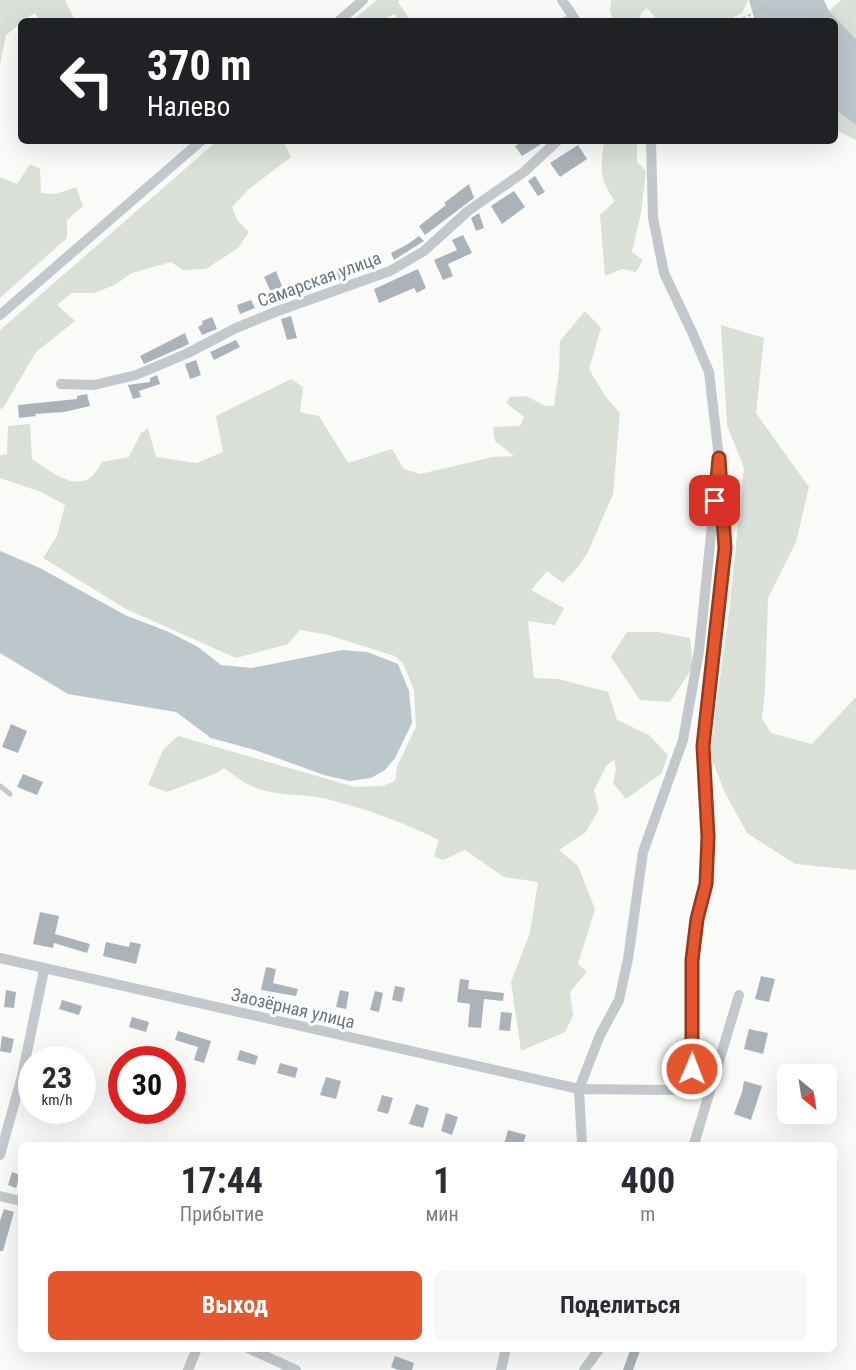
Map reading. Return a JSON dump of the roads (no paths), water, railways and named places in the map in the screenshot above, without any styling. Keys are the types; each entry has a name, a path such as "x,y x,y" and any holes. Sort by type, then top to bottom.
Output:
{"street":[{"path":"342,18 363,0"},
{"path":"562,0 574,18"},
{"path":"0,315 198,144"},
{"name":"Самарская улица","path":"61,384 94,385 136,375 256,320 390,271 424,251 468,211 524,172 553,144"},
{"path":"651,144 652,218 664,273 709,372 719,458 725,548 703,746 708,837 706,884 697,919 692,960 692,1089"},
{"path":"582,1142 579,1089 600,1035 619,1000 628,959 643,852 683,740 699,651 719,458"},
{"name":"Заозёрная улица","path":"0,958 44,970 579,1089 710,1087"},
{"path":"0,1155 22,1076 44,970"},
{"path":"695,1142 738,995"},
{"path":"0,1196 18,1200"},
{"path":"188,1370 195,1352"},
{"path":"257,1352 296,1370"},
{"path":"501,1370 505,1352"},
{"path":"584,1370 597,1352"}],"lane":[{"path":"0,786 10,794"}]}
